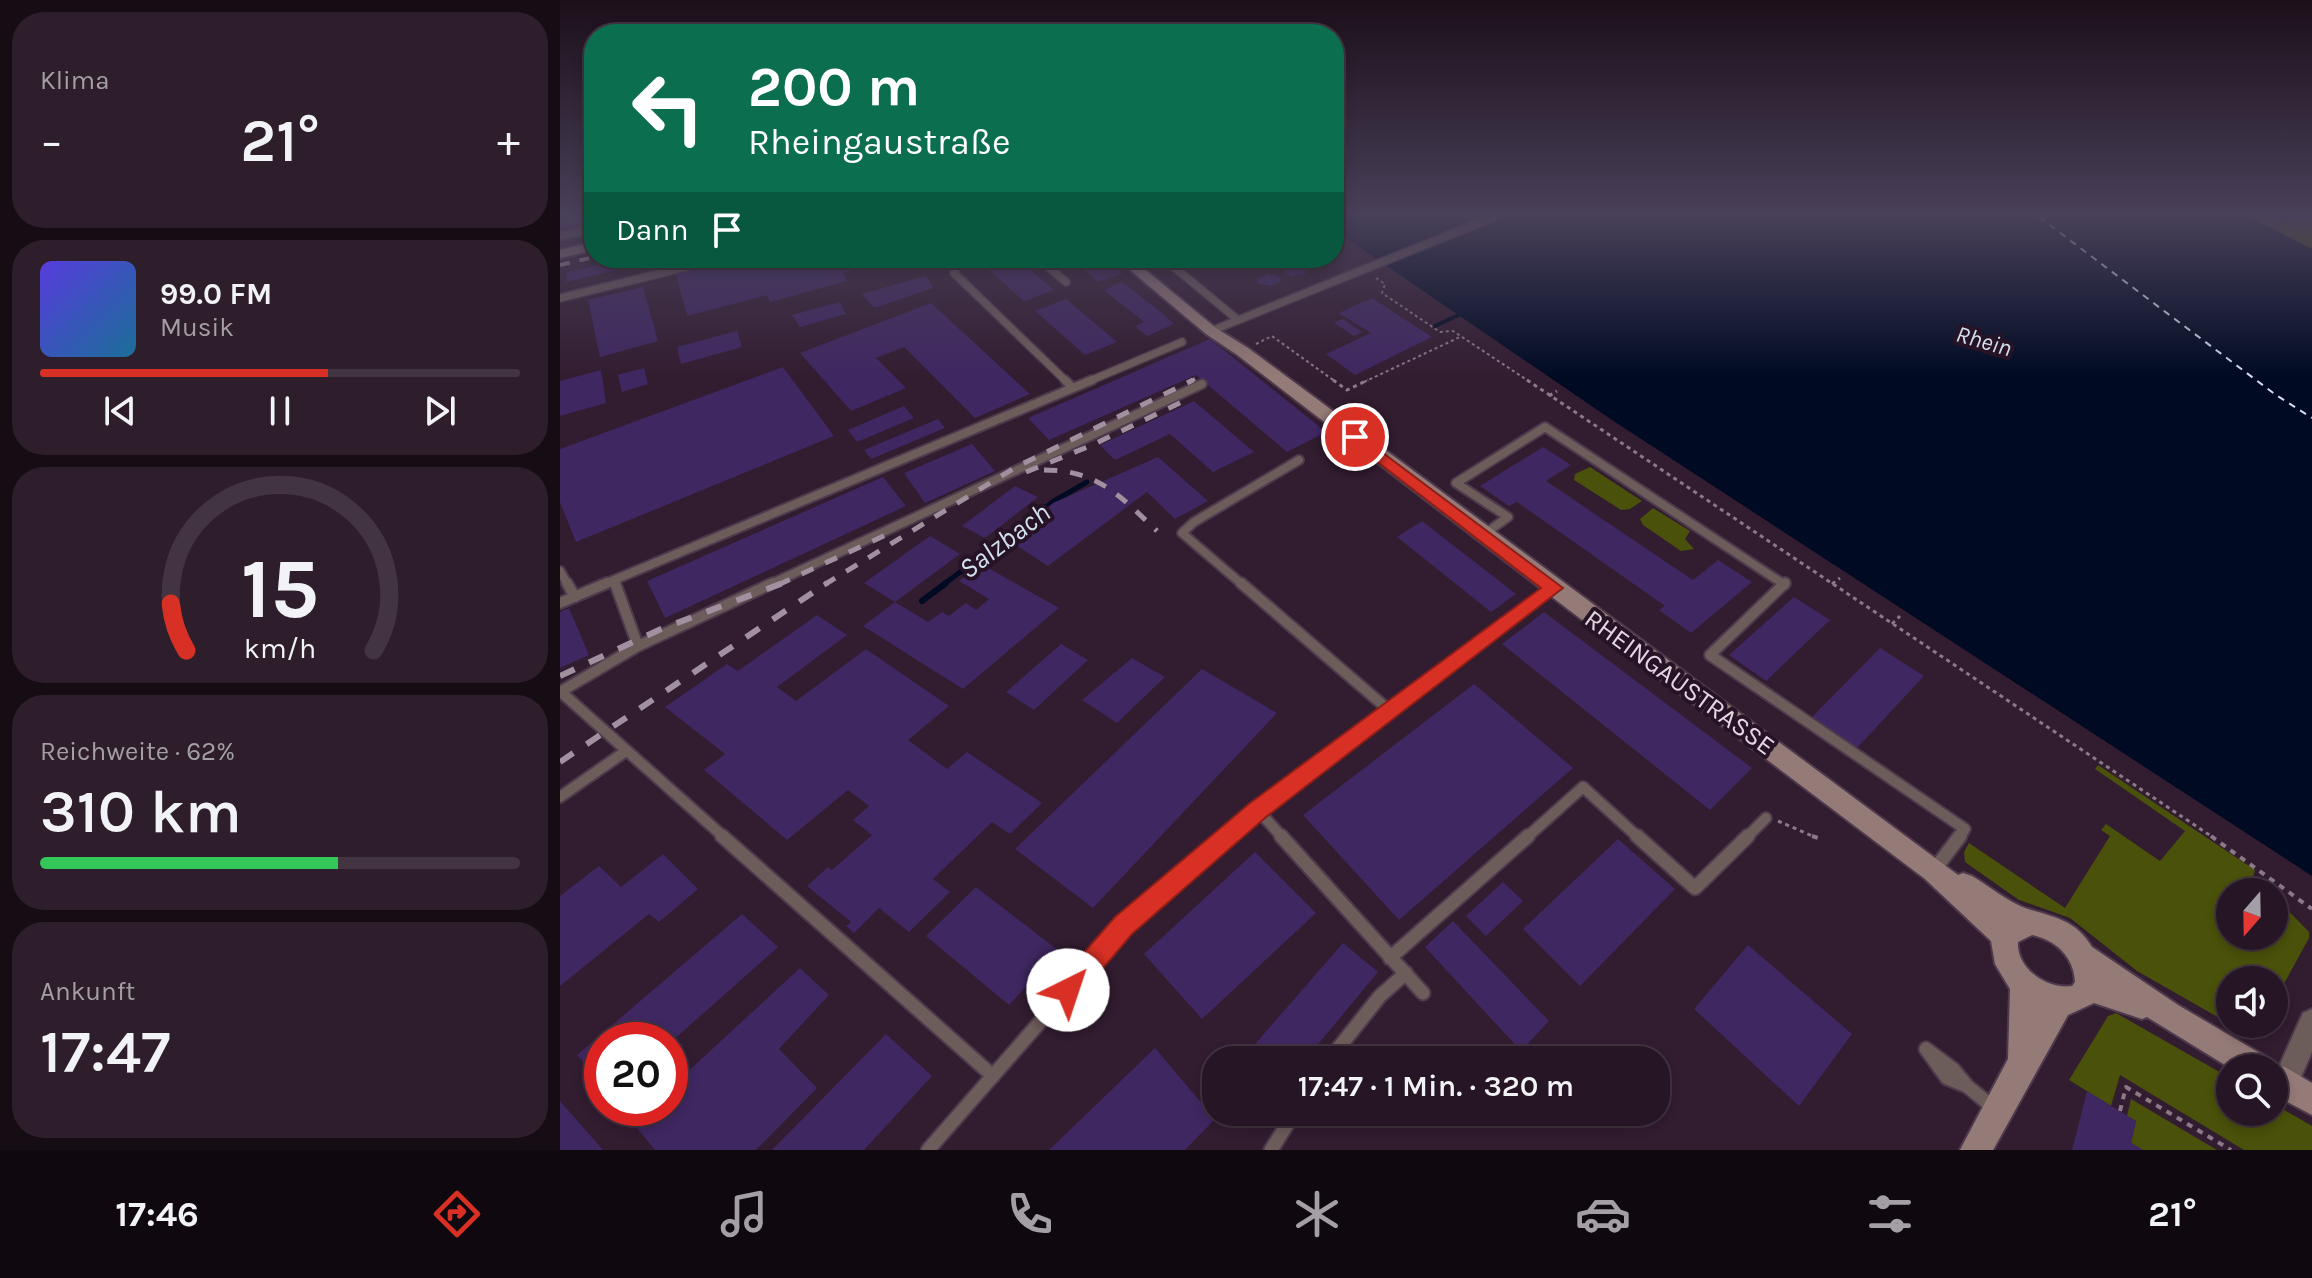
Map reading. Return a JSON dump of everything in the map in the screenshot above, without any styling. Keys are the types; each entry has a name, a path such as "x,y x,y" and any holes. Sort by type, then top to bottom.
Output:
{"street":[{"name":"RHEINGAUSTRASSE","path":"1138,271 1211,331 1242,351 1553,588 2015,929 2054,928 2078,947 2084,957 2168,1015 2234,1054"},
{"path":"2015,929 2004,950 2008,963 2024,985 2041,996 2060,1001 2078,999 2088,987 2090,971 2084,957"},
{"path":"2023,1062 2024,985"},
{"name":"RHEINGAUSTRASSE","path":"2088,987 2168,1015"},
{"path":"1976,1150 2060,1001"},
{"path":"2288,1072 2305,1053 2312,1022"},
{"path":"2288,1086 2312,1100"}],"lane":[{"path":"560,298 671,271"},
{"path":"955,271 954,273 1072,387"},
{"path":"1053,271 1066,282"},
{"path":"1178,271 1238,320"},
{"path":"1211,331 1361,271"},
{"path":"560,603 1182,342"},
{"path":"993,1076 560,692 638,646 1202,384"},
{"path":"1483,535 1508,517 1456,483 1545,427 1786,584 1710,655 1965,829 1934,870"},
{"path":"1299,460 1194,522 1182,533 1390,711"},
{"path":"560,571 575,597"},
{"path":"614,581 638,646"},
{"path":"928,1150 1124,926 1258,810 1553,588"},
{"path":"560,797 626,751"},
{"path":"1390,958 1583,787 1695,888 1766,818"},
{"path":"1258,810 1423,993"},
{"path":"1340,1046 1380,996 1406,973"},
{"path":"1967,1086 1997,1111"},
{"path":"1271,1150 1286,1126"}],"path":[{"path":"1364,271 1385,284 1382,293 1440,332 1453,331 2246,859 2312,909"},
{"path":"1242,351 1272,336 1347,390 1460,337"},
{"path":"1549,396 1557,391"},
{"path":"1832,584 1840,578"},
{"path":"1892,624 1900,616"},
{"path":"1766,818 1818,838"},
{"path":"2120,1111 2126,1087 2231,1150"}],"green space":[{"path":"1590,467 1642,501 1630,509 1621,510 1574,480 1575,474"},
{"path":"1653,508 1690,531 1685,539 1694,549 1681,551 1643,525 1640,519"},
{"path":"2098,765 2255,870 2253,878 2216,878 2216,950 2288,950 2288,910 2309,932 2309,938 2288,976 2288,966 2216,966 2216,1016 2137,971 2070,918 2019,900 1965,862 1964,852 1969,843 2065,908 2110,836 2101,830 2106,824 2160,861 2185,831 2095,769"},
{"path":"2116,1013 2216,1070 2216,1126 2288,1126 2288,1112 2312,1126 2312,1150 2244,1150 2120,1075 2111,1106 2069,1080 2108,1016"},
{"path":"2131,1099 2217,1150 2143,1150 2131,1143 2136,1121 2127,1116"}],"water":[{"name":"Rhein","path":"1394,271 2312,271 2312,876 1612,420"}],"building":[{"path":"573,271 614,271 566,282 567,272"},
{"path":"689,271 851,271 843,273 847,281 770,302 767,295 687,316 676,274"},
{"path":"990,271 1031,271 1054,290 1024,301"},
{"path":"1085,271 1123,273 1098,282"},
{"path":"1306,271 1305,274 1291,277 1284,272"},
{"path":"1268,274 1278,276 1281,281 1271,286 1258,283 1258,279"},
{"path":"926,276 933,288 874,308 862,294"},
{"path":"1122,282 1174,324 1147,336 1135,326 1144,322 1104,290"},
{"path":"643,287 658,341 600,357 588,300"},
{"path":"1372,298 1432,337 1355,375 1326,354 1371,333 1339,313"},
{"path":"1066,299 1117,342 1085,355 1035,311"},
{"path":"840,302 846,314 800,327 792,315"},
{"path":"931,303 1030,394 975,418 904,347 876,358 906,388 851,411 800,353"},
{"path":"1343,319 1362,332 1354,336 1334,323"},
{"path":"737,331 742,347 681,364 677,347"},
{"path":"1210,339 1326,432 1287,452 1196,375 1049,440 1028,418"},
{"path":"783,367 834,436 576,542 560,502 560,449"},
{"path":"644,368 648,384 622,392 618,375"},
{"path":"601,370 606,403 560,416 560,381"},
{"path":"1194,401 1254,452 1213,472 1170,434 1115,460 1100,445"},
{"path":"904,406 914,418 857,442 848,430"},
{"path":"938,419 945,428 871,459 864,450"},
{"path":"972,444 995,471 925,503 904,473"},
{"path":"1543,447 1571,465 1546,481 1693,580 1718,560 1752,582 1691,633 1659,610 1665,606 1517,502 1509,506 1480,486"},
{"path":"1158,457 1208,501 1175,519 1147,492 1048,566 1008,540 1053,503"},
{"path":"883,477 906,506 665,618 647,581"},
{"path":"1015,486 1038,497 985,538 962,526"},
{"path":"1422,521 1516,594 1491,612 1397,537"},
{"path":"930,536 960,554 895,602 864,583"},
{"path":"981,564 1059,608 963,689 863,626 895,602 928,622 942,612 949,616 966,603 976,610 989,599 959,581"},
{"path":"1794,597 1830,620 1766,681 1729,655"},
{"path":"569,608 589,655 560,668 560,612"},
{"path":"1544,612 1752,768 1710,810 1502,644"},
{"path":"817,615 847,635 777,687 796,701 866,649 949,706 908,740 947,769 967,752 1042,803 1010,834 992,822 933,879 950,892 909,932 879,908 854,933 846,926 851,922 807,886 828,867 832,870 872,835 853,820 869,806 848,790 787,840 704,770 725,754 665,707 727,664 738,671"},
{"path":"1061,644 1088,660 1034,710 1006,692"},
{"path":"1880,648 1924,676 1857,748 1812,717"},
{"path":"1132,658 1165,677 1117,723 1082,700"},
{"path":"1202,669 1277,713 1093,908 1015,849"},
{"path":"1474,684 1573,768 1399,920 1303,815"},
{"path":"1618,839 1675,889 1580,986 1523,929"},
{"path":"1255,852 1316,913 1202,1019 1144,954"},
{"path":"663,854 698,889 659,922 649,914 560,986 560,896 599,866 621,887"},
{"path":"1503,882 1523,901 1486,936 1466,916"},
{"path":"976,887 1059,951 1009,1005 926,936"},
{"path":"742,914 778,947 688,1027 688,1022 616,1022"},
{"path":"1453,921 1549,1021 1526,1046 1516,1046 1425,947"},
{"path":"1343,943 1378,972 1317,1046 1253,1046"},
{"path":"1748,945 1852,1034 1799,1106 1694,1009"},
{"path":"800,968 829,995 779,1049 817,1088 756,1150 655,1150 635,1126 688,1126 688,1071"},
{"path":"886,1034 932,1076 864,1150 772,1150"},
{"path":"1155,1048 1202,1104 1202,1126 1208,1126 1185,1150 1049,1150"},
{"path":"584,1049 584,1063 577,1055"},
{"path":"2087,1091 2136,1121 2131,1143 2143,1150 2072,1150"},
{"path":"560,1101 603,1150 560,1150"}],"waterway":[{"name":"Salzbach","path":"1435,326 1463,313"},
{"name":"Salzbach","path":"943,585 1054,501 1087,482"},
{"name":"Salzbach","path":"922,601 946,583"}],"ferry route":[{"path":"2110,271 2276,395 2312,418"}],"railway":[{"path":"824,585 1016,467 1193,380"},
{"path":"1189,382 1193,380"},
{"path":"1026,472 1090,446 1190,398"},
{"path":"1044,470 1079,475 1107,487 1157,531"},
{"path":"779,584 890,533"},
{"path":"560,676 661,629 779,584"},
{"path":"560,762 824,585"}],"route":[{"path":"1068,990 1124,926 1258,810 1553,588 1355,437"}]}
